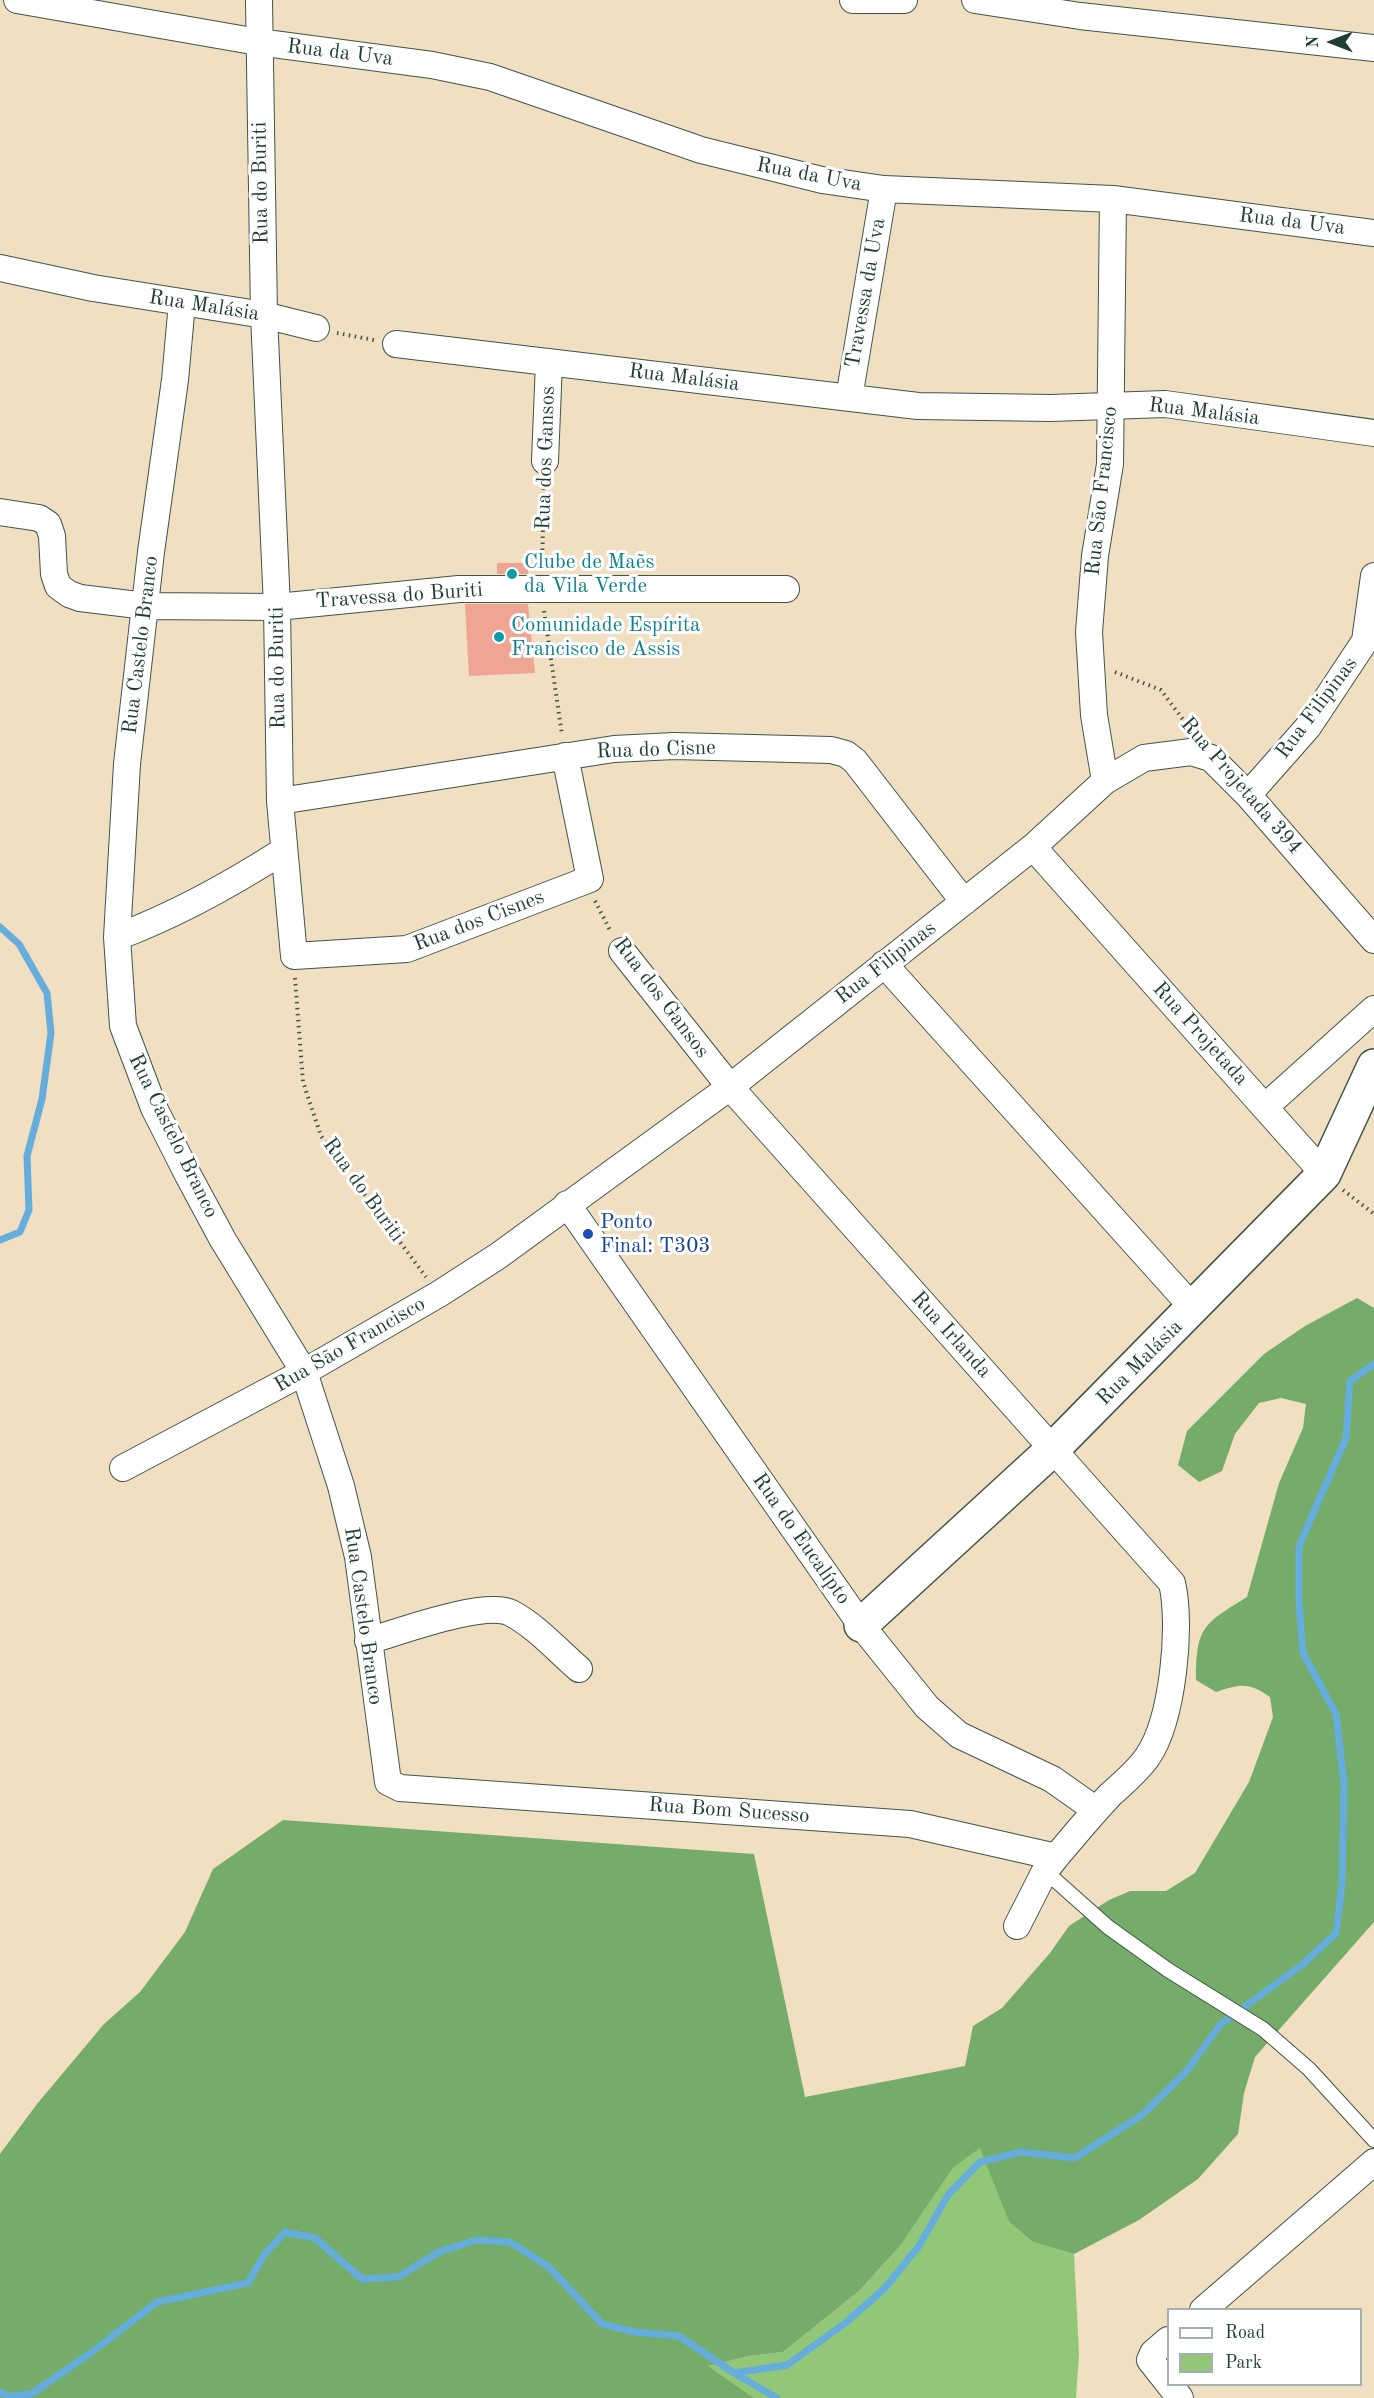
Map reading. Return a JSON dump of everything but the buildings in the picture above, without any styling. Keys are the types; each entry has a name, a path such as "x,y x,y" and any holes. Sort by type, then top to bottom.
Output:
{"street":[{"name":"Rua da Uva","path":"17,0 258,42 432,65 490,77 701,150 811,178 885,189 1113,199 1374,233"},
{"name":"Rua do Buriti","path":"259,0 264,315 277,607 280,801 294,956"},
{"path":"853,0 904,0"},
{"path":"975,0 1080,16 1374,48"},
{"name":"Travessa da Uva","path":"849,398 885,189"},
{"name":"Rua São Francisco","path":"1105,781 1094,715 1089,662 1091,592 1110,464 1113,405 1113,199"},
{"name":"Rua Malásia","path":"0,268 182,303 264,315 315,328"},
{"name":"Rua Castelo Branco","path":"182,303 175,380 127,764 117,937 123,1026 154,1108 223,1240 304,1372 341,1485 356,1547 386,1775 391,1785 400,1788"},
{"name":"Rua Malásia","path":"396,344 918,406 1051,408 1165,404 1194,406 1291,423 1374,433"},
{"name":"Rua dos Gansos","path":"545,461 549,362"},
{"name":"Travessa do Buriti","path":"0,512 39,518 48,524 52,536 54,574 58,586 69,594 80,598 146,606 277,607 420,591 786,589"},
{"name":"Rua Filipinas","path":"1248,795 1308,727 1369,645 1374,576"},
{"name":"Rua do Cisne","path":"280,801 614,749 674,746 831,750 846,754 868,776 903,826 964,902"},
{"name":"Rua Filipinas","path":"567,1204 730,1087 1033,847 1105,781 1126,766 1161,753 1191,752 1211,758"},
{"name":"Rua dos Cisnes","path":"294,956 407,949 590,879 564,756"},
{"name":"Rua Projetada 394","path":"1211,758 1248,795 1374,940"},
{"name":"Rua Projetada","path":"1033,847 1324,1174"},
{"path":"117,937 161,920 211,895 283,851"},
{"name":"Rua dos Gansos","path":"622,951 730,1087"},
{"path":"884,964 1194,1309"},
{"path":"1265,1107 1374,1009"},
{"name":"Rua Malásia","path":"861,1625 1053,1449 1194,1309 1324,1174 1374,1066"},
{"name":"Rua Irlanda","path":"730,1087 1172,1583 1176,1601 1177,1636 1167,1705 1159,1736 1148,1757 1096,1810"},
{"name":"Rua São Francisco","path":"123,1468 304,1372 439,1294 498,1256 567,1204"},
{"name":"Rua do Eucalípto","path":"567,1204 861,1625 927,1707 959,1735 1052,1779 1096,1810"},
{"path":"369,1641 458,1615 481,1610 501,1610 519,1618 579,1668"},
{"name":"Rua Bom Sucesso","path":"400,1788 910,1824 1050,1864"},
{"path":"1017,1926 1050,1864 1096,1810"},
{"path":"1205,2308 1374,2162"},
{"path":"1161,2346 1150,2360 1167,2383"},
{"path":"1169,2386 1180,2398"}],"lane":[{"path":"1050,1864 1108,1927 1168,1970 1263,2029 1309,2069 1374,2140"}],"path":[{"path":"315,328 396,344"},
{"name":"Rua dos Gansos","path":"545,461 541,589 564,756"},
{"name":"Rua Projetada 394","path":"1089,662 1161,690 1211,758"},
{"name":"Rua dos Gansos","path":"596,906 622,951"},
{"name":"Rua do Buriti","path":"294,956 296,1021 303,1082 321,1136 439,1294"},
{"path":"1324,1174 1374,1214"}],"green space":[{"path":"1357,1298 1374,1308 1374,1922 1255,2057 1244,2093 1238,2134 1198,2179 1139,2220 1074,2254 1033,2242 1009,2222 980,2148 953,2168 900,2246 859,2291 783,2352 749,2356 708,2366 754,2398 0,2398 0,2154 37,2104 104,2024 140,1992 185,1932 213,1869 283,1820 754,1854 805,2097 965,2066 973,2026 1002,2008 1050,1953 1069,1926 1109,1900 1130,1891 1166,1891 1195,1873 1249,1782 1273,1717 1270,1697 1256,1689 1244,1686 1216,1692 1196,1680 1198,1648 1205,1628 1247,1597 1279,1483 1303,1428 1306,1404 1281,1398 1259,1403 1235,1434 1222,1471 1199,1482 1178,1465 1187,1431 1264,1354 1305,1326"},
{"path":"981,2147 1009,2222 1033,2242 1074,2254 1079,2354 1076,2398 754,2398 707,2366 749,2356 783,2352 859,2291 900,2246 953,2168"}],"waterway":[{"path":"0,927 19,944 47,993 51,1033 42,1099 27,1156 29,1210 20,1232 0,1240"},
{"path":"0,2392 9,2396 31,2394 88,2355 157,2302 248,2283 264,2255 285,2232 315,2238 362,2279 398,2277 439,2252 476,2240 510,2242 549,2267 602,2324 634,2332 679,2336 734,2373 787,2365 844,2324 884,2289 919,2246 948,2195 980,2162 1021,2152 1075,2158 1142,2115 1185,2073 1220,2025 1303,1964 1336,1933 1342,1884 1344,1784 1336,1714 1303,1653 1299,1604 1299,1546 1346,1438 1350,1381 1374,1364"},
{"path":"734,2373 777,2398"}],"place":[{"name":"Clube de Maẽs da Vila Verde","path":"512,574"},
{"name":"Comunidade Espírita Francisco de Assis","path":"499,637"},
{"name":"Ponto Final: T303","path":"588,1234"}]}
